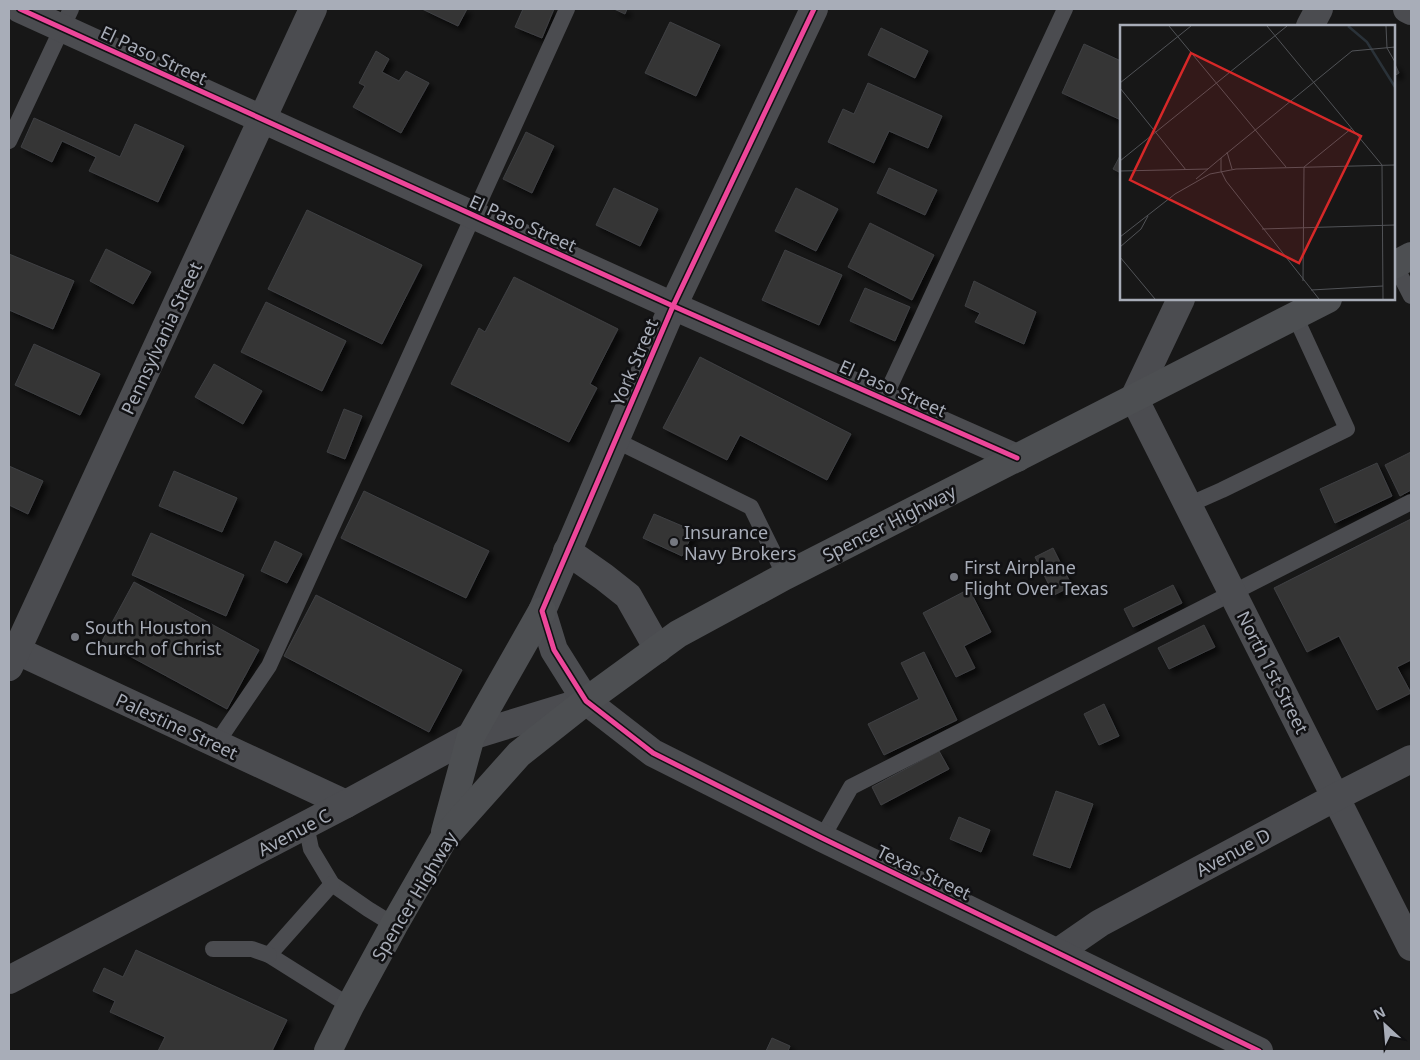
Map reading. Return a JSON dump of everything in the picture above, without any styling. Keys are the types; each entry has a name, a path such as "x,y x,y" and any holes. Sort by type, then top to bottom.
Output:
{"main road":[{"name":"Spencer Highway","path":"328,1051 394,925 444,838 519,754 586,701 678,634 785,576 1326,300"},
{"path":"444,838 470,736 542,611"}],"street":[{"name":"El Paso Street","path":"20,9 66,18 262,119 673,306 1017,458"},
{"name":"Pennsylvania Street","path":"11,655 313,9"},
{"name":"York Street","path":"542,611 673,306 814,9"},
{"path":"1311,25 1319,9"},
{"path":"1407,9 1411,11"},
{"path":"1134,398 1181,300"},
{"name":"North 1st Street","path":"1134,398 1411,947"},
{"path":"567,552 628,596 658,649"},
{"path":"542,611 554,650 586,701"},
{"name":"Palestine Street","path":"11,655 216,744 346,804"},
{"name":"Texas Street","path":"586,701 653,753 822,838 1058,952 1242,1047"},
{"name":"Avenue C","path":"9,980 346,804 470,736 586,701"},
{"name":"Avenue D","path":"1058,952 1100,923 1411,759"}],"lane":[{"path":"216,744 269,666 567,9"},
{"path":"884,400 1065,9"},
{"path":"9,141 66,18"},
{"path":"1400,262 1411,296"},
{"path":"1188,505 1347,429 1295,316"},
{"path":"615,440 751,507 785,576"},
{"path":"822,838 851,787 1411,502"},
{"path":"306,825 312,849 332,884 394,925"},
{"path":"269,955 332,884"},
{"path":"213,949 252,949 269,955 350,1006"}],"building":[{"path":"422,9 467,9 458,26"},
{"path":"523,9 554,9 542,38 515,27"},
{"path":"614,9 627,9 625,14"},
{"path":"670,22 720,45 696,96 645,73"},
{"path":"881,28 928,51 915,78 868,55"},
{"path":"1084,44 1120,61 1120,120 1062,93"},
{"path":"376,51 389,59 382,72 399,81 406,71 429,83 401,133 353,107 365,86 359,83"},
{"path":"1395,64 1399,73 1395,75"},
{"path":"868,83 942,116 928,148 889,131 874,163 828,142 843,109 854,114"},
{"path":"34,118 120,157 135,124 184,146 158,202 89,171 96,157 62,141 52,162 21,147"},
{"path":"526,132 554,146 532,193 503,179"},
{"path":"1120,156 1120,172 1113,169"},
{"path":"889,168 937,190 925,215 877,193"},
{"path":"614,188 658,209 640,246 596,225"},
{"path":"796,188 838,209 816,251 775,231"},
{"path":"307,210 422,265 382,344 268,289"},
{"path":"870,223 934,255 912,300 848,267"},
{"path":"106,249 151,272 133,304 90,281"},
{"path":"785,250 842,275 819,325 762,300"},
{"path":"9,254 74,281 53,329 9,310"},
{"path":"514,277 618,329 590,384 597,388 569,442 451,384 479,328 485,332"},
{"path":"974,281 1036,312 1024,344 975,322 980,313 965,306"},
{"path":"865,288 910,307 895,341 850,321"},
{"path":"266,302 346,341 322,391 241,352"},
{"path":"34,344 100,374 80,415 15,385"},
{"path":"700,357 851,434 827,480 740,435 727,460 663,428"},
{"path":"214,364 262,391 243,424 195,397"},
{"path":"344,409 362,416 345,459 327,452"},
{"path":"1411,452 1411,490 1400,496 1385,465"},
{"path":"1377,463 1392,496 1335,523 1320,489"},
{"path":"9,466 43,481 28,514 9,505"},
{"path":"174,471 237,498 222,532 159,506"},
{"path":"364,491 489,551 466,598 341,538"},
{"path":"654,514 694,531 682,556 643,538"},
{"path":"1411,519 1411,660 1397,667 1411,693 1377,710 1339,636 1307,652 1274,588"},
{"path":"151,533 244,575 226,616 132,575"},
{"path":"275,541 302,554 287,583 261,571"},
{"path":"1053,548 1072,586 1054,595 1035,557"},
{"path":"134,582 259,650 227,709 102,641"},
{"path":"1173,585 1182,603 1133,627 1124,609"},
{"path":"969,589 991,632 964,646 975,668 956,677 923,613"},
{"path":"316,595 462,670 429,732 284,656"},
{"path":"1204,625 1215,647 1169,669 1158,648"},
{"path":"924,652 957,720 884,755 868,724 919,699 901,663"},
{"path":"1104,704 1119,736 1099,745 1084,714"},
{"path":"939,751 949,769 881,805 872,787"},
{"path":"1056,791 1093,804 1070,868 1033,855"},
{"path":"959,817 990,830 981,852 950,839"},
{"path":"136,950 287,1020 272,1051 158,1051 165,1037 110,1012 115,1001 93,991 104,968 123,977"},
{"path":"772,1038 790,1046 788,1051 766,1051"}],"cycle path":[{"path":"20,9 673,306 1017,458"},
{"path":"814,9 673,306 542,611 554,650 586,701 653,753 822,838 1259,1051"}],"place":[{"name":"Insurance Navy Brokers","path":"674,542"},
{"name":"First Airplane Flight Over Texas","path":"954,577"},
{"name":"South Houston Church of Christ","path":"75,637"}]}
